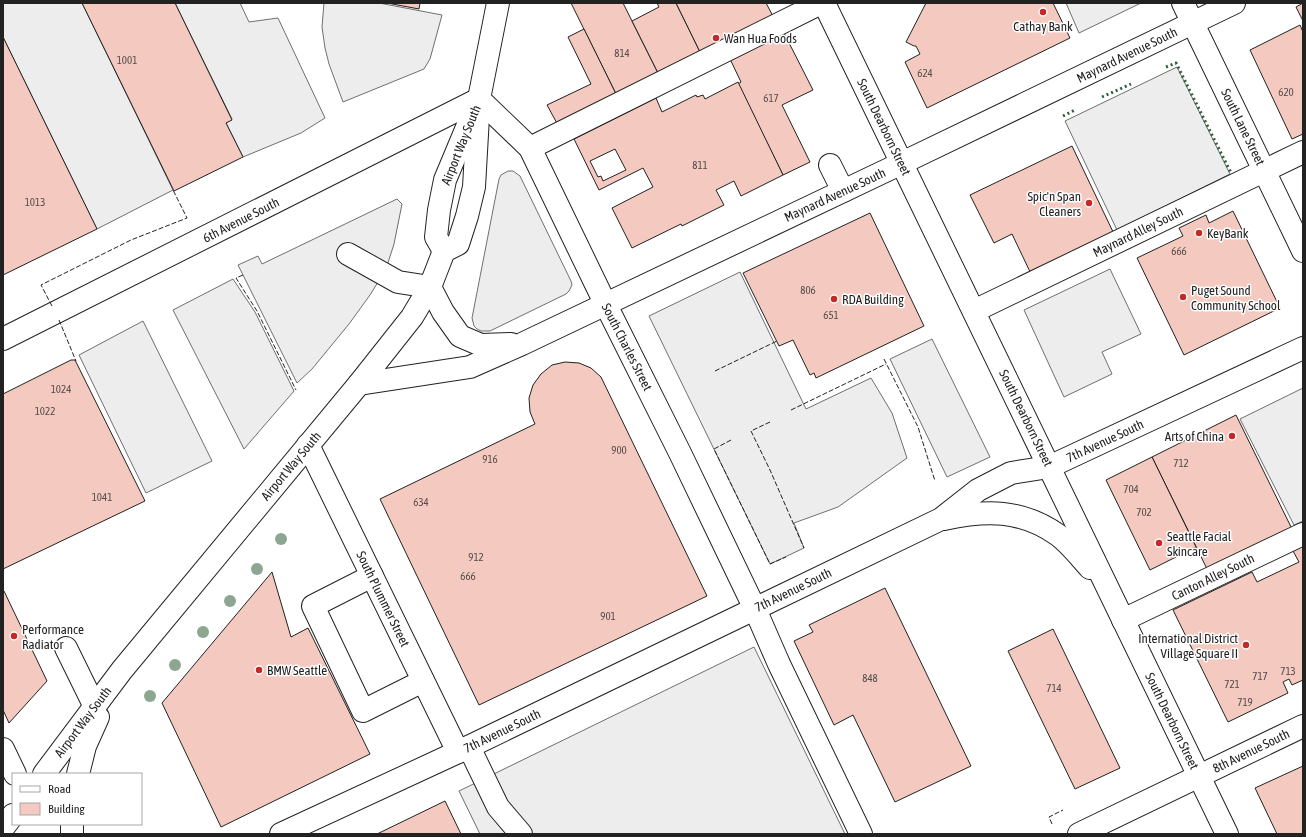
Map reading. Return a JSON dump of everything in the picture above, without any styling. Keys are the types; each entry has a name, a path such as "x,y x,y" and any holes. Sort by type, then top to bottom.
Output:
{"main road":[{"path":"479,99 498,3"},
{"path":"530,148 823,3"},
{"name":"South Dearborn Street","path":"823,3 1227,834"},
{"name":"South Lane Street","path":"1183,3 1303,251"},
{"name":"Maynard Avenue South","path":"359,384 470,367 522,344 605,303 902,163 1234,3"},
{"name":"South Charles Street","path":"479,99 530,148 680,453 861,834"},
{"name":"Airport Way South","path":"444,251 436,237 439,210 445,180 479,99"},
{"name":"Airport Way South","path":"45,773 122,670 359,384 412,316 430,287 444,251 458,244 467,216 474,187 479,99"},
{"name":"6th Avenue South","path":"3,339 479,99"},
{"name":"Maynard Alley South","path":"974,311 1303,152"},
{"path":"830,165 843,191"},
{"path":"348,254 398,282 430,287"},
{"name":"Maynard Avenue South","path":"430,287 443,312 460,336 481,345 522,344"},
{"name":"7th Avenue South","path":"282,834 463,750 941,519 978,490 1011,473 1049,467 1303,348"},
{"name":"South Plummer Street","path":"308,445 423,681 498,807 521,834"},
{"path":"941,519 992,513 1019,516 1031,520 1059,536 1074,550 1107,587"},
{"name":"Canton Alley South","path":"1123,620 1303,534"},
{"path":"372,576 313,606 363,711 423,681"},
{"path":"66,648 95,707"},
{"name":"Airport Way South","path":"78,773 85,746 94,724 122,670"},
{"name":"8th Avenue South","path":"1079,834 1303,726"},
{"path":"3,749 15,773"},
{"path":"3,828 12,816"}],"shaded area":[{"path":"3,3 82,3 173,190 97,229 3,37"},
{"path":"175,3 240,3 249,22 278,18 325,118 301,133 243,157 226,123 232,119"},
{"path":"324,3 379,3 442,15 430,59 424,69 343,102 329,64 325,48 322,27"},
{"path":"1066,3 1141,3 1079,33"},
{"path":"1177,67 1230,174 1117,230 1065,121"},
{"path":"508,171 513,171 520,176 572,285 566,294 490,331 481,331 474,326 472,318 499,179 501,175"},
{"path":"397,199 402,204 394,244 386,269 370,295 349,324 312,369 297,383 238,265 258,256 262,264"},
{"path":"1110,269 1141,334 1102,352 1112,374 1064,397 1024,310"},
{"path":"740,272 806,409 871,378 892,413 907,458 838,507 794,523 804,548 770,564 649,316"},
{"path":"233,279 255,312 294,391 244,449 173,310"},
{"path":"143,321 212,461 146,493 79,355"},
{"path":"932,339 990,457 947,477 890,359"},
{"path":"1303,388 1303,521 1294,525 1240,419"},
{"path":"754,647 845,834 480,834 459,791"}],"building":[{"path":"82,3 175,3 232,120 226,123 243,157 174,191"},
{"path":"387,3 420,3 419,9"},
{"path":"571,3 623,3 660,77 618,98"},
{"path":"657,3 676,3 702,56 660,77 632,21 659,7"},
{"name":"Wan Hua Foods","path":"676,3 766,3 775,20 702,56"},
{"path":"926,3 1053,3 1070,38 927,108 905,62 920,54 916,46 906,42"},
{"path":"1303,3 1303,21 1296,7"},
{"path":"1300,25 1303,32 1303,134 1292,139 1250,50"},
{"path":"584,29 618,98 559,127 547,105 591,84 568,37"},
{"path":"784,33 813,90 782,105 810,162 783,175 738,84 741,82 730,59"},
{"path":"3,37 97,229 3,275"},
{"path":"738,82 783,175 741,196 734,181 716,190 724,205 682,226 681,224 632,248 612,208 653,187 643,168 599,190 574,139 656,98 662,112 696,95 697,97 703,95 705,99","holes":["615,149 626,170 603,181 601,176 598,177 590,161"]},
{"path":"1072,146 1115,236 1032,276 1012,234 994,243 970,195"},
{"path":"1233,211 1280,308 1184,355 1137,258 1183,236 1179,228 1206,215 1209,223"},
{"name":"RDA Building","path":"870,213 924,326 816,378 814,373 810,375 793,340 779,346 743,273"},
{"path":"71,360 75,360 145,501 3,569 3,394"},
{"path":"565,362 579,363 591,368 601,377 707,596 479,705 380,499 535,424 530,412 529,398 533,385 541,374 552,365"},
{"path":"1236,415 1293,531 1209,573 1152,457"},
{"path":"1152,457 1196,547 1150,570 1106,480"},
{"name":"International District Village Square II","path":"1303,546 1303,680 1292,685 1289,679 1283,682 1288,693 1228,722 1173,610 1252,572 1257,582 1299,562 1293,551"},
{"name":"BMW Seattle","path":"272,572 291,637 308,628 370,754 221,827 162,703"},
{"path":"885,588 971,766 895,802 853,715 834,725 794,641 813,632 809,625"},
{"name":"Performance Radiator","path":"3,591 47,681 9,723 3,710"},
{"path":"1053,629 1120,768 1075,789 1008,651"},
{"path":"1303,766 1303,834 1277,834 1255,788"},
{"path":"445,801 461,834 377,834"}],"hedge":[{"path":"1166,67 1176,63 1231,173"},
{"path":"1102,97 1131,84"},
{"path":"1063,116 1075,110"}],"fence":[{"path":"52,306 41,285 131,240 187,218 173,190"},
{"path":"243,275 236,278 257,311 296,390"},
{"path":"59,320 76,361"},
{"path":"715,371 777,341"},
{"path":"884,359 918,427 935,481"},
{"path":"791,410 886,364"},
{"path":"770,422 751,431 770,470 804,548"},
{"path":"731,440 714,449 770,564 786,557"},
{"path":"1052,824 1049,817 1063,810"}],"place":[{"name":"Cathay Bank","path":"1043,12"},
{"name":"Wan Hua Foods","path":"716,38"},
{"name":"Spic'n Span Cleaners","path":"1089,203"},
{"name":"KeyBank","path":"1199,233"},
{"name":"Puget Sound Community School","path":"1183,297"},
{"name":"RDA Building","path":"834,299"},
{"name":"Arts of China","path":"1232,436"},
{"name":"Seattle Facial Skincare","path":"1159,543"},
{"name":"Performance Radiator","path":"14,636"},
{"name":"International District Village Square II","path":"1246,645"},
{"name":"BMW Seattle","path":"259,670"}]}
